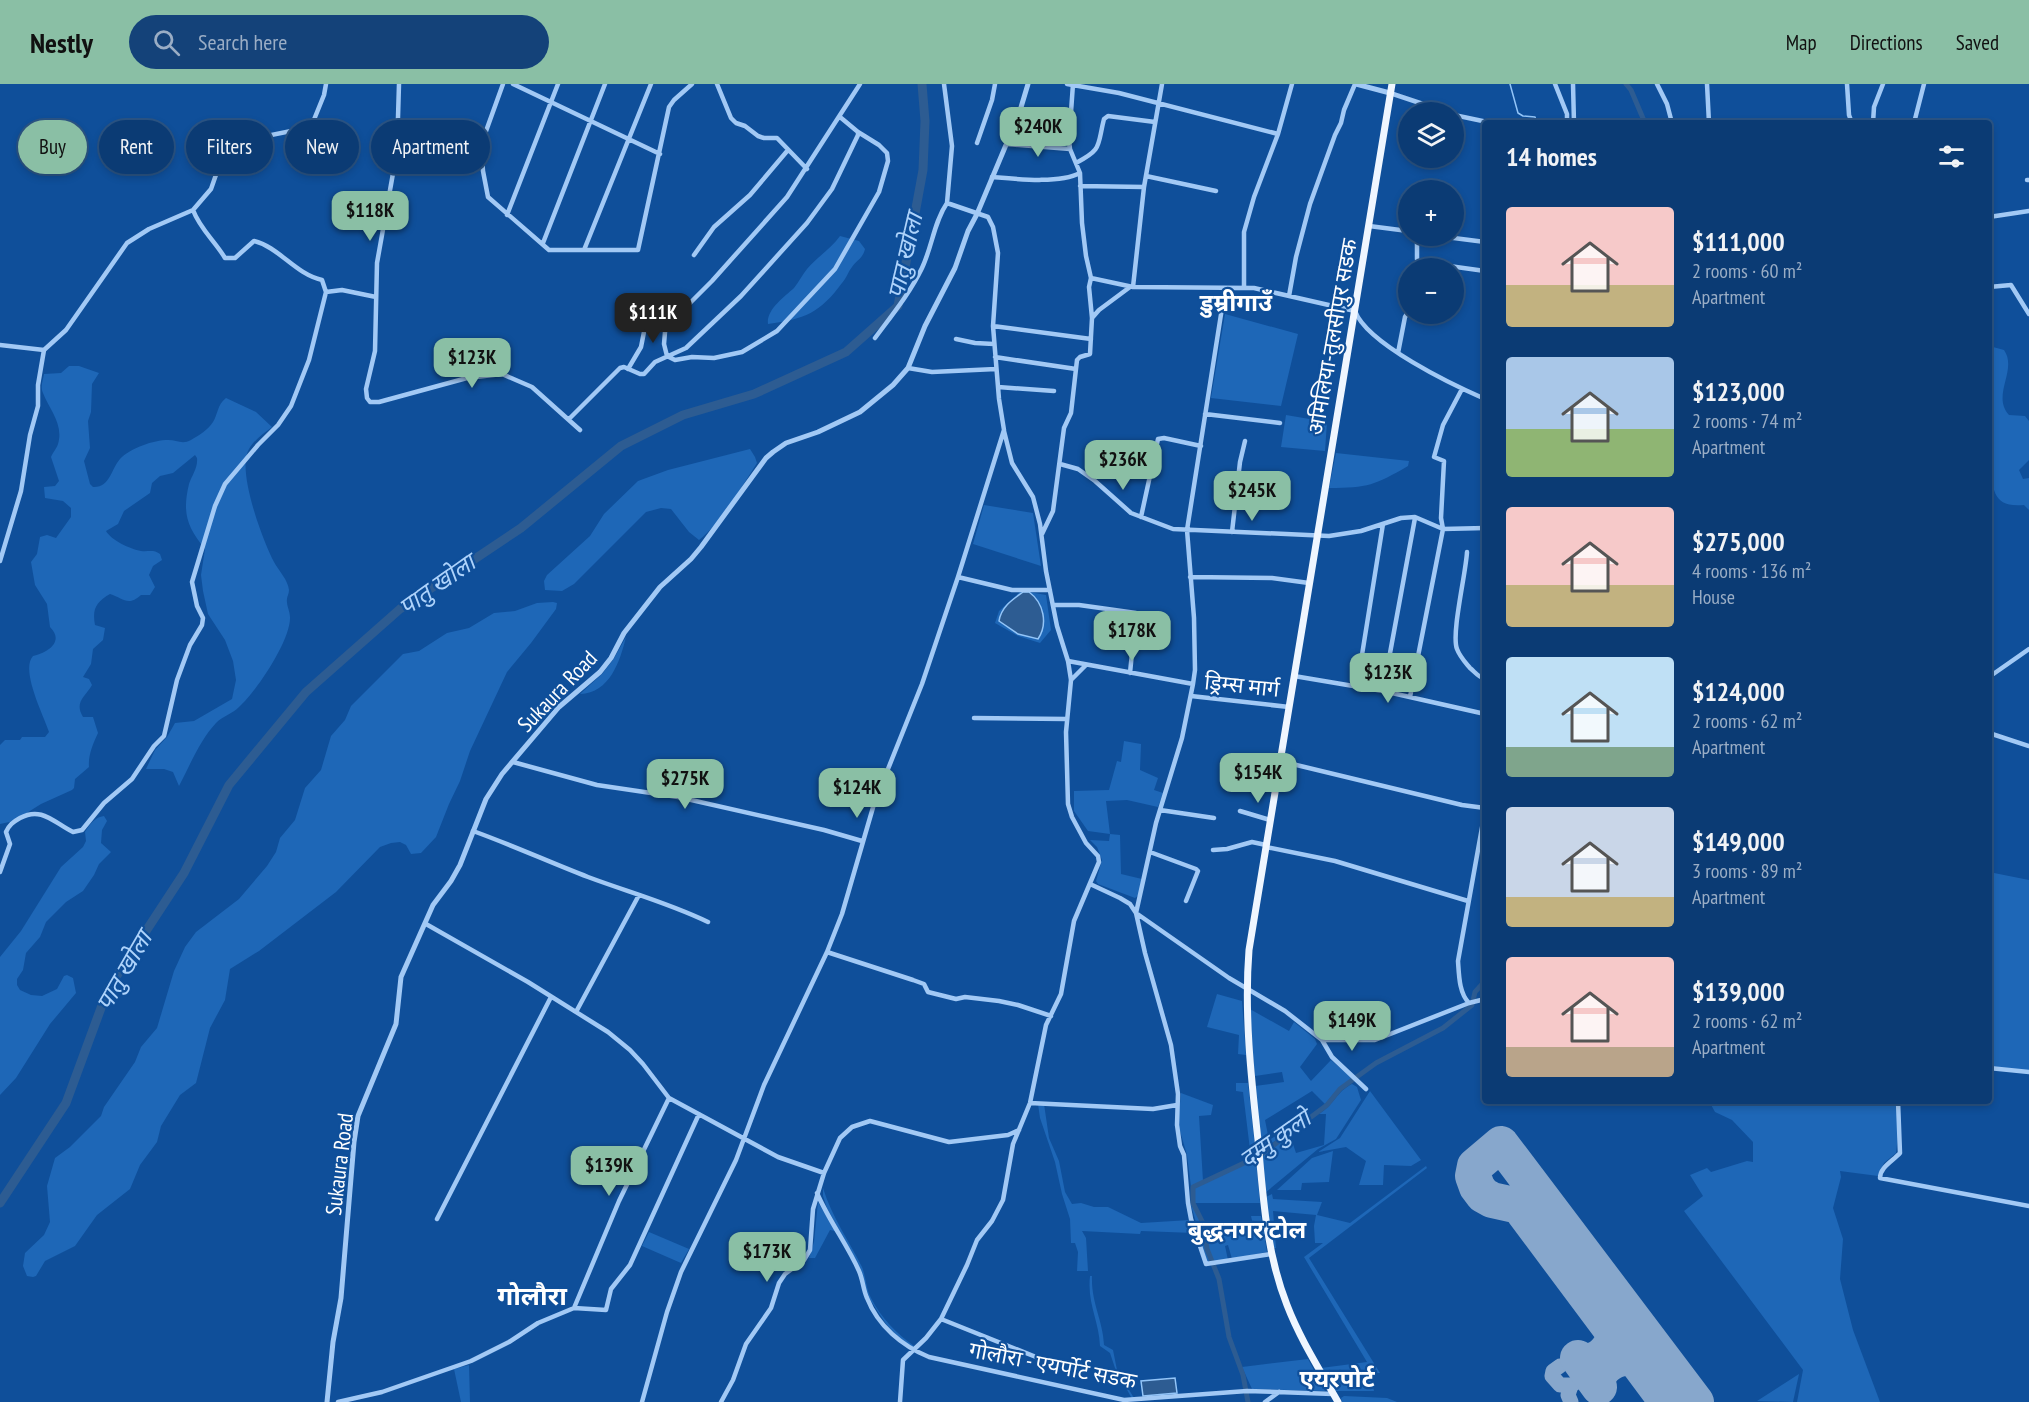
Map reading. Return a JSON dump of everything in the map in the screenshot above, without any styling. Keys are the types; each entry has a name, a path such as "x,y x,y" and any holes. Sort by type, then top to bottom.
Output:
{"main road":[{"name":"अमिलिया-तुलसीपुर सडक","path":"1338,1402 1287,1306 1271,1254 1263,1198 1246,987 1249,950 1270,820 1392,84"}],"street":[{"path":"0,561 21,491 30,435 38,406 44,350 66,330 127,243 155,226 193,210 211,189 218,169 218,149 232,143 311,127 324,96 326,84"},
{"path":"399,84 397,151 377,263 375,351 366,389 367,398 370,402 379,402 467,378 502,374 532,387 580,430"},
{"path":"503,84 481,145 488,197 549,250 638,250 669,107 692,84"},
{"path":"513,84 660,154"},
{"path":"507,215 558,84"},
{"path":"543,243 605,84"},
{"path":"584,250 651,84"},
{"path":"717,84 731,118 736,123 745,126 758,136 777,138 807,169"},
{"path":"840,117 879,145 887,153 888,161 879,192 835,269 777,331 742,352 714,358 692,357 675,360 667,356 664,344 665,332 675,318 788,197 860,84"},
{"path":"875,338 904,298 922,267 947,202 952,146 944,84"},
{"path":"977,143 995,84"},
{"name":"Sukaura Road","path":"327,1402 333,1342 342,1298 358,1116 396,1024 401,977 433,905 460,865 486,799 502,774 559,707 600,672 611,658 624,633 660,587 701,547 766,459 786,443 818,432 860,412 893,385 908,368 918,342 955,268 968,231 1019,114 1028,84"},
{"path":"1067,84 1157,102 1278,134"},
{"path":"1041,535 1053,511 1064,428 1071,412 1076,369 1080,357 1090,354 1092,318 1089,287 1091,278 1086,256 1080,173 1070,148 1069,115 1073,84"},
{"path":"1092,318 1099,310 1132,287 1144,187 1157,102 1162,84"},
{"path":"1244,288 1244,232 1254,197 1278,134 1292,84"},
{"path":"1289,296 1296,257 1310,204 1344,110 1356,84 1417,102"},
{"path":"1556,84 1567,120"},
{"path":"1573,84 1574,120"},
{"path":"1657,84 1667,104 1671,120"},
{"path":"1707,84 1709,120"},
{"path":"1847,84 1850,120"},
{"path":"1873,120 1874,107 1883,84"},
{"path":"1915,120 1924,84"},
{"path":"1019,114 1069,115"},
{"path":"1076,164 1099,148 1104,119 1108,116 1155,122"},
{"path":"1464,117 1482,121"},
{"path":"569,419 620,369 624,367 644,374 655,362 686,348 741,296 807,223 832,189 858,132"},
{"path":"1007,144 1070,148"},
{"path":"694,255 714,227 750,195 788,150"},
{"path":"992,177 1056,178 1073,177 1080,173"},
{"path":"1146,176 1216,191"},
{"path":"1080,186 1144,187"},
{"path":"900,1402 903,1360 926,1338 941,1319 968,1265 977,1240 992,1221 1003,1200 1013,1144 1030,1103 1041,1044 1061,994 1074,921 1098,867 1098,859 1083,838 1068,804 1067,719 1071,680 1068,661 1059,635 1033,497 1012,463 1004,430 993,326 998,253 993,227 988,217 947,202"},
{"path":"0,872 10,844 6,832 13,823 28,814 38,813 46,815 73,832 82,830 104,803 132,779 164,735 177,680 190,645 202,625 192,582 215,506 225,484 278,425 291,406 309,360 326,292 322,280 312,278 263,243 254,241 235,258 225,258 198,223 193,210"},
{"path":"1992,217 2029,211"},
{"path":"1369,226 1398,230"},
{"path":"1464,239 1482,242"},
{"path":"1464,269 1482,271"},
{"path":"1091,278 1132,287 1244,288 1355,311 1358,320 1398,353 1482,398"},
{"path":"1992,287 2011,285 2029,314"},
{"path":"1136,913 1160,810 1182,738 1195,670 1194,618 1187,530 1225,289"},
{"path":"326,292 342,290 376,297"},
{"path":"622,313 630,308 675,318"},
{"path":"628,369 641,347 647,314 650,311"},
{"path":"1398,353 1404,324"},
{"path":"993,326 1091,339"},
{"path":"956,339 994,344"},
{"path":"0,345 44,350"},
{"path":"995,357 1076,369"},
{"path":"908,368 932,372 996,369"},
{"path":"998,387 1054,391"},
{"path":"1410,697 1443,529 1441,518 1444,461 1434,457 1443,425 1462,389"},
{"path":"1205,414 1280,423"},
{"path":"642,1402 667,1312 681,1272 745,1138 768,1076 827,952 842,914 874,804 921,684 958,577 1004,430"},
{"path":"1141,517 1158,439 1164,438 1201,446"},
{"path":"1232,532 1245,441"},
{"path":"1060,464 1078,469 1131,513 1173,529 1317,536 1361,531 1401,518 1415,518 1443,529 1482,528"},
{"path":"1383,691 1415,518"},
{"path":"1357,686 1383,524"},
{"path":"1467,552 1466,572 1454,637 1461,658 1482,678"},
{"path":"958,577 1012,590 1050,590"},
{"path":"1190,577 1272,578 1309,583"},
{"path":"1053,605 1079,605 1136,613 1130,674"},
{"path":"1992,675 2029,649"},
{"path":"1068,661 1193,684"},
{"path":"1071,680 1087,665"},
{"path":"1294,676 1383,691 1482,713"},
{"name":"ड्रिम्स मार्ग","path":"1191,696 1289,707"},
{"path":"974,718 1067,719"},
{"path":"1992,734 2029,746"},
{"path":"1280,761 1482,808"},
{"path":"513,762 597,785 678,797 824,830 862,842"},
{"path":"1160,810 1214,818"},
{"path":"1240,811 1270,820"},
{"path":"1469,1003 1462,992 1458,961 1482,825"},
{"path":"473,831 586,877 683,909 708,922"},
{"path":"1213,850 1227,849 1252,842 1335,861 1468,901"},
{"path":"1150,852 1196,869 1198,872 1186,901"},
{"path":"1090,884 1130,904 1136,913 1150,974 1172,1045 1178,1094 1177,1125 1180,1146 1184,1155 1191,1219 1206,1264 1271,1254"},
{"path":"576,1012 639,896"},
{"path":"1136,913 1229,978 1285,1011 1322,1041 1332,1057 1366,1089"},
{"path":"426,924 528,981 608,1032 630,1050 669,1098 778,1157 824,1173"},
{"path":"827,952 924,984 928,992 956,999 965,997 999,1001 1051,1016"},
{"path":"437,1219 550,997"},
{"path":"1322,1041 1375,1040 1482,1000"},
{"path":"1992,1068 2029,1072"},
{"path":"574,1308 620,1201 669,1098"},
{"path":"1030,1103 1153,1109 1177,1105"},
{"path":"1898,1104 1900,1154 1880,1173 1880,1178 2029,1206"},
{"path":"338,1402 382,1392 471,1361 509,1342 538,1323 574,1308 606,1310 611,1288 630,1266 699,1114"},
{"path":"721,1402 733,1380 746,1344 771,1308 779,1283 785,1274 804,1260 810,1250 813,1209 817,1193 840,1138 852,1127 870,1121 949,1142 1008,1135 1019,1130"},
{"path":"817,1193 826,1215 859,1271 867,1299 884,1326 912,1350"},
{"path":"941,1319 1036,1357"},
{"name":"गोलौरा - एयर्पोर्ट सडक","path":"912,1350 929,1357 1124,1400 1247,1391 1333,1394"},
{"path":"1265,1402 1279,1392"}],"shaded area":[{"path":"840,236 859,241 865,249 845,280 819,308 811,313 792,320 768,324 770,314 776,304 794,288 807,269"},
{"path":"1225,314 1298,334 1281,406 1211,398"},
{"path":"1992,348 2004,350 2007,358 2008,366 2003,391 2004,407 2009,415 2025,416 2029,421 2029,460 2019,470 2023,479 2029,478 2029,510 2024,505 2006,504 2000,500 1992,482"},
{"path":"69,366 79,366 99,373 92,384 91,412 88,421 90,448 84,461 90,484 93,487 107,481 120,459 136,448 162,440 185,442 206,430 215,419 226,398 256,412 272,427 249,449 246,473 252,506 274,562 288,586 289,627 279,652 263,678 239,707 210,730 179,786 173,772 164,769 146,769 155,750 167,737 175,723 194,721 232,699 236,680 233,661 225,640 208,614 201,575 205,549 194,534 186,512 189,484 196,468 197,458 195,455 173,473 160,476 152,483 150,493 124,511 118,524 106,531 116,541 126,546 141,551 158,552 162,560 153,566 149,575 155,587 150,595 141,595 129,601 110,594 98,603 95,610 95,625 105,628 103,640 93,649 91,664 83,677 89,679 92,685 80,703 83,717 93,717 98,733 90,754 89,767 75,779 72,790 41,804 14,821 0,824 0,745 5,740 45,737 49,732 38,705 29,672 33,656 52,646 56,637 50,627 47,604 35,585 31,562 37,554 40,537 47,535 56,538 71,517 71,508 63,501 45,498 44,487 55,486 59,481 51,457 57,446 59,430 42,388 44,374 61,373"},
{"path":"1286,415 1327,422 1325,451 1281,447"},
{"path":"750,449 757,463 723,514 699,540 689,532 671,509 661,508 646,512 574,584 562,591 545,590 544,581 547,575 590,536 604,514 638,481 668,470"},
{"path":"1336,453 1409,461 1408,466 1371,484 1329,488"},
{"path":"984,505 1033,513 1041,566 973,544"},
{"path":"1021,591 1007,604 999,618 1018,634 1038,639 1043,627 1043,614 1038,602 1029,592 1046,595 1051,630 1040,643 1018,636 995,623 999,611"},
{"path":"1023,592 1029,592 1034,597 1043,614 1043,627 1038,639 1018,634 999,621 1005,608"},
{"path":"537,603 557,603 556,609 507,672 470,751 436,837 421,853 411,854 406,845 400,842 380,847 336,892 259,951 230,969 225,1000 210,1028 196,1083 180,1095 161,1126 157,1142 140,1165 130,1189 97,1215 75,1246 45,1261 36,1276 27,1276 23,1266 25,1253 44,1235 50,1222 47,1186 55,1158 70,1147 101,1116 104,1107 135,1062 141,1047 157,1028 174,971 185,947 196,932 239,899 267,866 276,852 280,838 295,820 305,788 321,770 331,736 345,720 351,706 403,654 419,651 447,633 469,628 494,613 515,611"},
{"path":"626,637 617,665 606,682 599,688 580,694 602,674"},
{"path":"1124,741 1141,744 1140,770 1158,778 1154,790 1163,793 1158,807 1127,800 1106,801 1110,834 1088,831 1074,811 1074,791 1109,790 1117,761 1121,762"},
{"path":"104,816 107,821 102,830 101,843 111,852 99,864 83,891 66,902 46,922 40,937 26,953 23,970 17,979 20,990 31,995 42,996 57,989 64,976 67,975 73,978 76,993 50,1024 16,1078 0,1095 0,957 21,931 61,867 83,847 86,841 85,832 89,826 95,819"},
{"path":"1110,834 1120,835 1121,874 1142,879 1139,895 1135,898 1098,884 1096,881 1102,860 1097,847 1090,840 1109,841"},
{"path":"1992,873 2029,880 2029,1074 1992,1069"},
{"path":"1217,994 1242,1001 1246,1055 1238,1054 1239,1035 1207,1027"},
{"path":"1248,1008 1289,1031 1294,1022 1315,1039 1317,1044 1300,1067 1311,1081 1331,1060 1354,1080 1337,1090 1325,1104 1312,1091 1265,1120 1269,1140 1282,1132 1284,1135 1261,1150 1255,1086 1284,1082 1282,1072 1255,1076"},
{"path":"1236,1083 1248,1083 1256,1156 1251,1158 1243,1092 1236,1091"},
{"path":"1352,1084 1357,1087 1361,1100 1336,1139 1318,1149 1265,1193 1262,1155 1290,1135 1296,1153 1324,1145 1326,1114 1319,1114"},
{"path":"1370,1091 1421,1160 1411,1166 1384,1165 1383,1185 1359,1185 1366,1161 1346,1147 1318,1152 1340,1138"},
{"path":"1181,1093 1213,1105 1211,1115 1199,1116 1203,1181 1192,1186 1194,1205 1203,1227 1210,1262 1207,1262 1191,1205 1187,1155 1178,1124"},
{"path":"1038,1104 1044,1104 1049,1138 1059,1161 1065,1192 1072,1204 1108,1207 1141,1223 1190,1220 1194,1233 1141,1231 1140,1234 1082,1231 1086,1238 1088,1271 1077,1271 1078,1252 1075,1243 1071,1243 1070,1219 1055,1162 1040,1118"},
{"path":"1711,1104 1897,1104 1896,1153 1884,1163 1878,1176 1840,1171 1841,1177 1833,1208 1843,1239 1840,1279 1853,1330 1880,1402 1797,1402 1803,1370 1684,1211 1703,1196 1690,1175 1707,1168 1711,1172 1747,1161 1753,1162 1753,1142 1732,1120 1715,1112"},
{"path":"1333,1151 1329,1182 1302,1183 1301,1190 1277,1190 1312,1158"},
{"path":"1256,1159 1260,1203 1194,1203 1193,1188"},
{"path":"1426,1166 1427,1168 1309,1258 1380,1373 1370,1373 1374,1391 1335,1391 1321,1368 1367,1362 1304,1257 1323,1243 1315,1243 1316,1215 1273,1211 1276,1248 1273,1248 1264,1198 1272,1194 1273,1199 1322,1202 1317,1215 1350,1223"},
{"path":"823,1188 836,1219 862,1267 868,1291 875,1305 890,1325 914,1346 912,1347 898,1337 886,1324 869,1298 860,1269 827,1208"},
{"path":"818,1202 835,1231 830,1230 815,1258 809,1258 814,1242"},
{"path":"1251,1216 1261,1216 1267,1252 1232,1259 1228,1245 1225,1246 1228,1260 1212,1262 1208,1249 1208,1237 1255,1234"},
{"path":"649,1232 689,1249 681,1263 642,1246"},
{"path":"1090,1276 1092,1276 1093,1295 1102,1327 1104,1345 1113,1350 1117,1370 1134,1398 1131,1397 1115,1368 1110,1353 1100,1346 1090,1295"},
{"path":"1308,1359 1325,1391 1252,1389 1242,1367"},
{"path":"469,1365 470,1402 461,1402 454,1369"},
{"path":"1799,1374 1793,1402 1757,1401"},
{"path":"1175,1378 1177,1393 1143,1396 1141,1381"},
{"path":"1344,1396 1387,1398 1397,1402 1342,1402 1341,1398"}],"waterway":[{"name":"पातु खोला","path":"0,1203 66,1103 108,989 184,873 229,785 306,692 400,609 521,528 621,446 683,415 754,394 846,352 898,306 923,170 925,121 922,84"},
{"path":"1510,84 1518,113 1535,117 1536,120"},
{"path":"1626,84 1631,90 1644,120"},
{"name":"दम्मु कुलो","path":"1248,1402 1243,1375 1229,1337 1219,1279 1207,1249 1204,1225 1193,1203 1193,1187 1259,1156 1327,1105 1340,1089 1376,1063 1443,1028 1472,1005 1475,992 1482,984"}],"taxiway":[{"path":"1571,1402 1568,1395 1571,1386 1606,1360 1620,1344 1623,1335 1617,1316 1595,1288"},
{"path":"1616,1352 1625,1349 1640,1352 1653,1363 1668,1384"},
{"path":"1560,1366 1553,1371 1552,1376 1560,1385 1572,1385"}],"runway":[{"path":"1667,1402 1635,1359 1622,1358 1609,1364 1600,1374 1599,1387 1578,1358 1590,1361 1602,1355 1611,1344 1613,1332 1519,1206 1492,1200 1483,1195 1477,1187 1473,1176 1475,1166 1501,1144 1696,1402"}],"district":[{"name":"डुम्रीगाउँ","path":"1236,303"},
{"name":"बुद्धनगर टोल","path":"1247,1230"},
{"name":"गोलौरा","path":"532,1296"},
{"name":"एयरपोर्ट","path":"1337,1379"}]}
